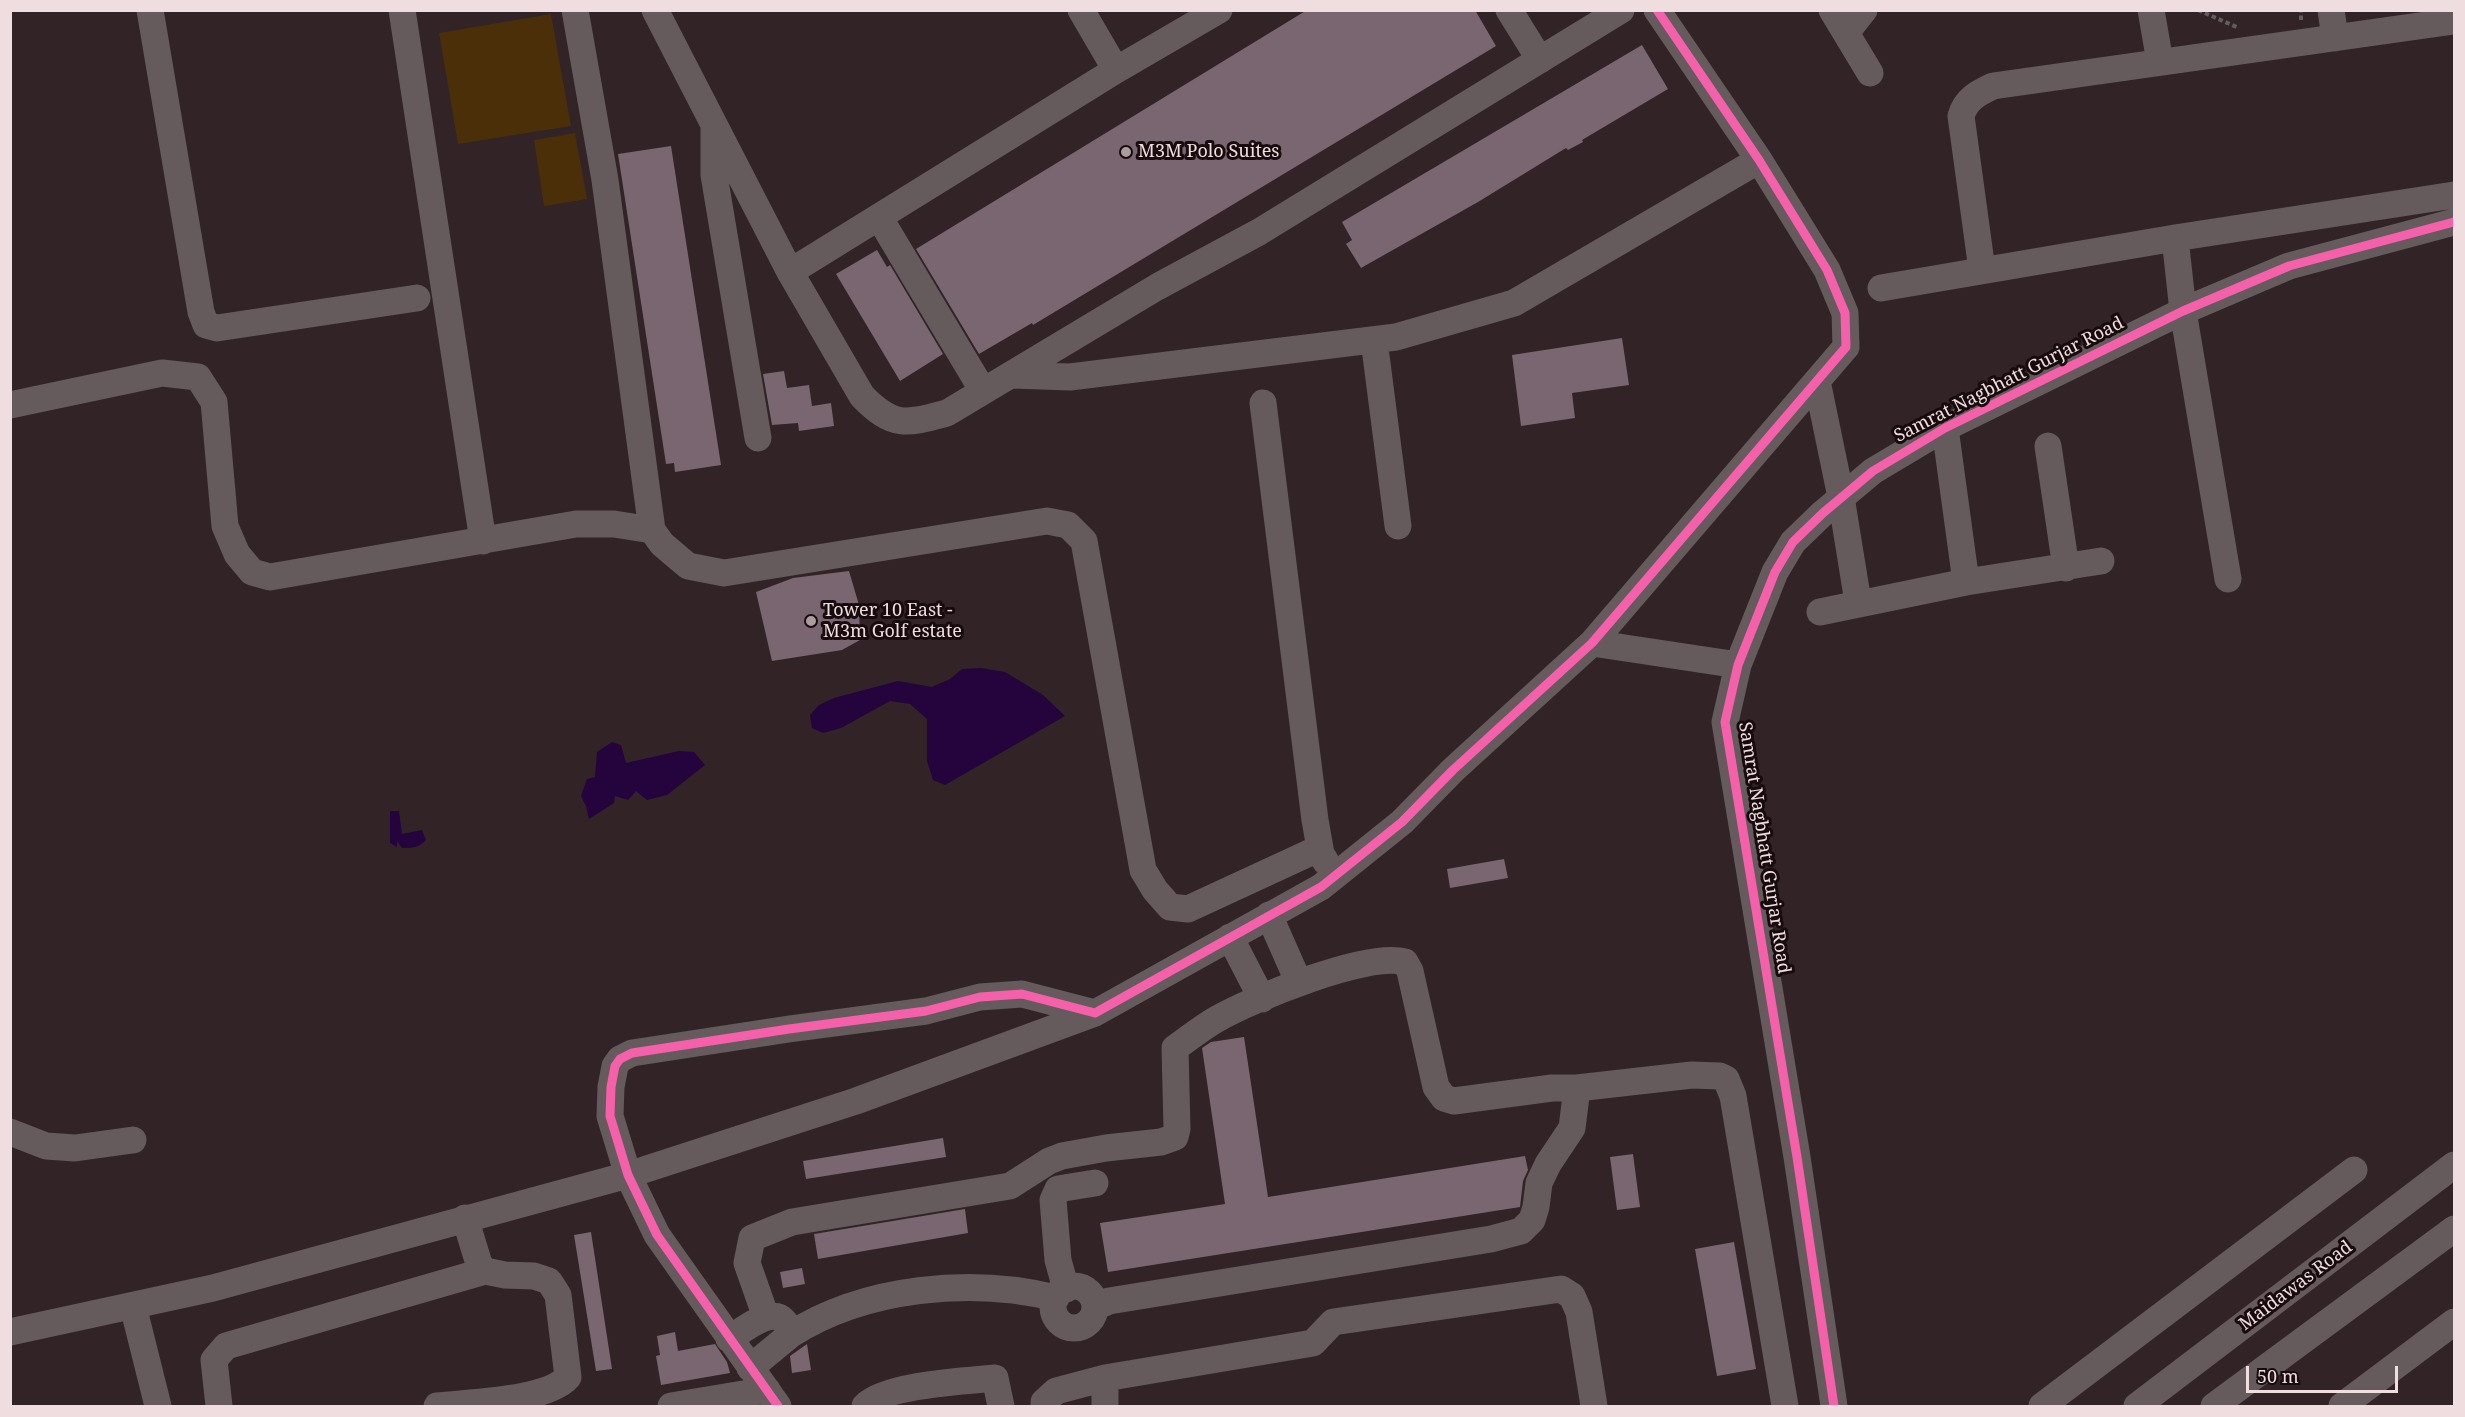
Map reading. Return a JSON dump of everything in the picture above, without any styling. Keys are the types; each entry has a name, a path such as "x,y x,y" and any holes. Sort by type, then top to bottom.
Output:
{"street":[{"path":"150,10 199,301 206,325 217,328 417,298"},
{"path":"402,10 483,541"},
{"path":"574,10 605,180 652,530 662,544 688,566 724,573 1047,521 1068,525 1084,541 1143,870 1155,890 1170,907 1188,909 1320,848"},
{"path":"1081,10 1116,69"},
{"path":"790,272 1116,69 1219,10"},
{"path":"1509,10 1540,60"},
{"path":"662,13 714,124 790,272 862,396 876,410 897,421 918,421 947,413 1157,287 1258,232 1621,10"},
{"path":"10,1332 213,1288 628,1175 856,1101 1095,1013 1321,886 1402,822 1453,770 1592,643 1846,347 1845,313 1827,270 1759,160 1657,10"},
{"path":"1832,10 1870,73"},
{"path":"1846,33 1864,10"},
{"path":"2151,10 2160,63"},
{"path":"2331,10 2335,38"},
{"path":"1982,270 1961,116 1964,106 1975,94 1993,86 2454,21"},
{"path":"714,124 714,176 758,438"},
{"path":"1013,375 1070,377 1396,337 1514,303 1759,160"},
{"path":"1881,288 2175,238 2454,195"},
{"path":"879,217 983,391"},
{"name":"Samrat Nagbhatt Gurjar Road","path":"1834,1407 1797,1157 1725,722 1738,665 1775,572 1793,542 1841,497 1873,471 1945,428 2184,311 2289,266 2454,222"},
{"path":"2175,238 2184,311 2228,579"},
{"path":"1374,340 1398,526"},
{"path":"10,405 162,373 198,377 214,402 225,526 237,554 252,572 270,577 576,524 614,524 652,530"},
{"path":"1817,381 1841,497 1858,602"},
{"path":"1263,403 1315,820 1320,848 1334,876"},
{"path":"1945,428 1966,582"},
{"path":"2048,446 2066,568"},
{"path":"1820,612 1858,602 1966,582 2101,561"},
{"path":"1592,643 1738,665"},
{"path":"1269,915 1299,983"},
{"path":"1230,937 1262,999"},
{"path":"766,1317 747,1263 752,1238 792,1222 1010,1185 1049,1161 1062,1156 1161,1142 1174,1137 1177,1129 1175,1048 1218,1018 1299,983 1346,967 1395,959 1405,962 1410,971 1436,1087 1444,1098 1454,1101 1552,1088 1577,1088 1692,1076 1720,1076 1726,1079 1733,1096 1785,1407"},
{"path":"772,1398 657,1235 628,1175 610,1116 611,1087 615,1066 620,1059 632,1053 926,1011 980,997 1022,994 1095,1013"},
{"path":"750,1368 790,1335 813,1320 858,1304 956,1286 1061,1294 1072,1287 1085,1290 1094,1300 1095,1307 1108,1301 1491,1239 1521,1231 1532,1220 1539,1183 1548,1164 1572,1128 1577,1088"},
{"path":"10,1132 46,1146 75,1148 134,1140"},
{"name":"Maidawas Road","path":"2137,1407 2454,1165"},
{"path":"2042,1407 2354,1170"},
{"path":"1061,1294 1054,1194 1058,1189 1095,1183"},
{"path":"465,1218 479,1264 485,1271"},
{"path":"2214,1407 2454,1229"},
{"path":"219,1407 214,1360 226,1346 485,1271 505,1275 534,1276 549,1281 558,1295 568,1377 561,1385 539,1394 437,1407"},
{"path":"1044,1407 1044,1402 1056,1391 1105,1378 1313,1343 1333,1322 1561,1289 1572,1296 1579,1312 1594,1407"},
{"path":"134,1306 158,1407"},
{"path":"729,1339 766,1317 774,1316 784,1321 790,1335"},
{"path":"2342,1407 2454,1322"},
{"path":"865,1407 896,1391 949,1382 995,1378 1001,1407"},
{"path":"1105,1378 1105,1407"},
{"path":"671,1407 772,1398"}],"path":[{"path":"2198,10 2244,30"},
{"path":"2300,23 2301,10"}],"shaded area":[{"path":"551,14 571,126 458,144 439,33"},
{"path":"575,133 587,199 544,206 534,140"},
{"path":"981,668 1005,672 1043,695 1065,716 945,785 933,780 927,761 927,719 910,704 890,701 841,728 823,733 812,728 810,715 819,705 834,698 898,681 932,687 950,679 962,669"},
{"path":"612,742 621,745 626,763 679,751 694,752 705,765 667,795 647,800 636,791 628,800 615,796 614,803 589,819 581,796 587,779 595,777 597,752"},
{"path":"390,811 399,811 402,834 422,830 426,840 418,846 409,848 402,848 397,841 397,847 390,843"}],"building":[{"path":"1307,10 1475,10 1496,46 1033,325 1032,323 979,354 916,249"},
{"path":"1642,45 1668,89 1582,140 1583,142 1568,150 1566,148 1478,202 1361,268 1346,244 1352,240 1342,222"},
{"path":"671,146 721,465 675,472 674,463 666,464 618,154"},
{"path":"877,250 887,267 890,265 943,354 900,381 836,274"},
{"path":"1622,338 1629,385 1572,393 1575,418 1521,426 1512,355"},
{"path":"784,371 787,388 809,385 812,406 831,403 834,426 799,431 798,423 772,425 763,374"},
{"name":"Tower 10 East - M3m Golf estate","path":"849,571 859,605 860,640 842,650 772,661 756,592 793,578"},
{"path":"1504,859 1508,878 1450,888 1447,869"},
{"path":"1244,1037 1268,1197 1525,1156 1528,1170 1523,1181 1520,1207 1108,1272 1100,1223 1225,1204 1202,1048 1211,1042"},
{"path":"943,1138 946,1157 806,1179 803,1161"},
{"path":"1633,1154 1640,1207 1617,1210 1610,1157"},
{"path":"965,1209 968,1233 818,1259 814,1234"},
{"path":"591,1232 612,1369 596,1371 574,1235"},
{"path":"1734,1242 1756,1369 1717,1376 1695,1249"},
{"path":"802,1268 805,1284 783,1288 780,1272"},
{"path":"675,1332 678,1351 715,1344 727,1362 730,1373 661,1385 656,1356 660,1355 657,1336"},
{"path":"807,1344 811,1370 792,1373 790,1356"}],"cycle path":[{"path":"778,1406 657,1235 628,1175 610,1116 611,1087 615,1066 620,1059 632,1053 926,1011 980,997 1022,994 1095,1013 1321,887 1402,822 1453,770 1592,643 1846,347 1845,313 1827,270 1759,160 1657,10"},
{"path":"1834,1406 1797,1157 1725,722 1738,665 1775,572 1793,542 1823,513 1873,471 1945,428 2183,311 2289,266 2454,222"}],"place":[{"name":"M3M Polo Suites","path":"1126,152"},
{"name":"Tower 10 East - M3m Golf estate","path":"811,621"}]}
